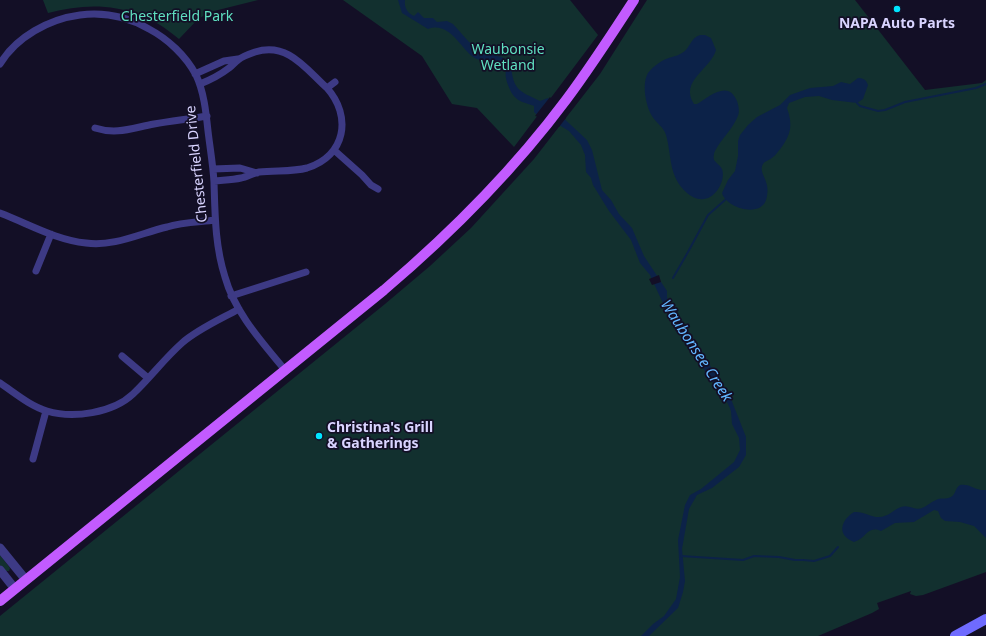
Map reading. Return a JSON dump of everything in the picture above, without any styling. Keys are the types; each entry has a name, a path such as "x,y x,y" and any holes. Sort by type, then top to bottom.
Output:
{"main road":[{"path":"0,601 384,290 433,248 479,203 540,133 566,100 634,0"},
{"path":"955,636 986,619"}],"street":[{"name":"Chesterfield Drive","path":"0,64 12,49 42,27 60,19 81,15 110,15 126,19 158,34 177,49 195,74 200,84 207,116 213,169 215,220 219,254 231,296 255,333 285,370"},
{"path":"200,84 220,74 238,59 249,54 264,50 276,50 297,60 327,88 337,101 343,119 342,132 334,150 323,161 305,168 257,173 243,178 214,181"},
{"path":"195,74 224,61 238,59"},
{"path":"327,88 335,82"},
{"path":"95,128 105,131 119,131 207,116"},
{"path":"334,150 371,185 378,189"},
{"path":"213,169 240,168 257,173"},
{"path":"0,213 51,234 88,244 126,240 168,226 215,220"},
{"path":"36,271 51,234"},
{"path":"231,296 306,272"},
{"path":"0,383 46,411 74,415 92,413 108,408 132,395 164,360 194,334 239,309"},
{"path":"122,356 148,378"},
{"path":"33,459 46,411"},
{"path":"0,548 26,580"},
{"path":"0,570 15,589"}],"green space":[{"name":"Chesterfield Park","path":"43,0 258,0 210,12 198,19 179,39 149,19 133,12 117,8 83,7 48,13"},
{"name":"Waubonsie Wetland","path":"343,0 570,0 598,35 514,147 477,108 452,104 422,56"},
{"path":"647,0 855,0 925,90 982,83 986,80 986,572 923,595 916,596 910,594 911,591 877,603 879,609 872,613 818,636 0,636 0,616 385,304 430,266 471,228 534,159 600,74"},
{"path":"0,555 10,568 9,571 5,571 0,565"}],"water":[{"name":"Waubonsee Creek","path":"398,0 405,0 406,10 412,15 414,16 418,12 424,18 433,18 437,22 447,21 453,24 469,42 479,47 483,53 502,57 511,65 513,80 518,89 540,101 548,98 553,103 558,113 587,140 592,150 602,190 611,200 619,214 632,228 644,256 667,291 667,297 673,315 689,332 731,399 746,437 746,455 739,467 712,488 697,495 689,509 682,549 685,581 678,608 649,636 641,636 664,616 676,599 680,577 678,540 685,505 690,495 701,489 734,462 740,450 739,438 732,424 731,411 728,404 706,373 690,344 673,325 650,275 640,263 631,240 609,211 593,185 591,178 586,172 585,155 581,145 569,131 546,117 536,114 534,112 534,106 518,100 515,97 507,83 506,69 501,63 476,59 468,53 454,36 448,32 435,27 428,29 402,13"},
{"path":"700,35 705,35 711,38 716,50 713,57 693,82 690,89 690,96 694,104 697,104 713,94 724,90 729,91 733,95 737,101 739,110 735,122 717,147 714,154 714,160 720,166 723,173 723,178 719,188 708,198 702,199 695,198 687,193 677,180 672,166 666,135 664,130 650,112 646,102 645,90 648,73 651,69 664,60 685,51 694,39"},
{"path":"858,78 862,78 868,85 863,99 857,103 832,100 819,96 805,97 789,103 787,108 790,119 789,134 781,148 762,166 768,191 763,205 757,209 743,209 736,207 725,198 722,193 728,180 735,171 738,156 738,141 740,135 748,125 757,117 780,105 790,95 810,88 833,86 841,82 850,84"},
{"path":"960,485 967,485 986,490 986,538 974,526 960,522 945,521 941,518 938,511 934,510 914,522 895,523 881,531 870,531 862,538 854,542 848,539 843,532 842,527 846,519 854,512 879,517 885,516 904,506 919,509 938,499 951,497"}],"pier":[{"path":"550,97 566,118 559,127 546,119 535,116"},
{"path":"659,275 661,282 652,285 649,279"}],"waterway":[{"path":"857,103 860,106 878,111 885,110 905,102 976,88 986,84"},
{"path":"673,278 708,215 725,200"},
{"path":"681,556 743,560 754,556 814,561 830,556 838,547"}],"place":[{"name":"NAPA Auto Parts","path":"897,9"},
{"name":"Christina's Grill & Gatherings","path":"319,436"}]}
